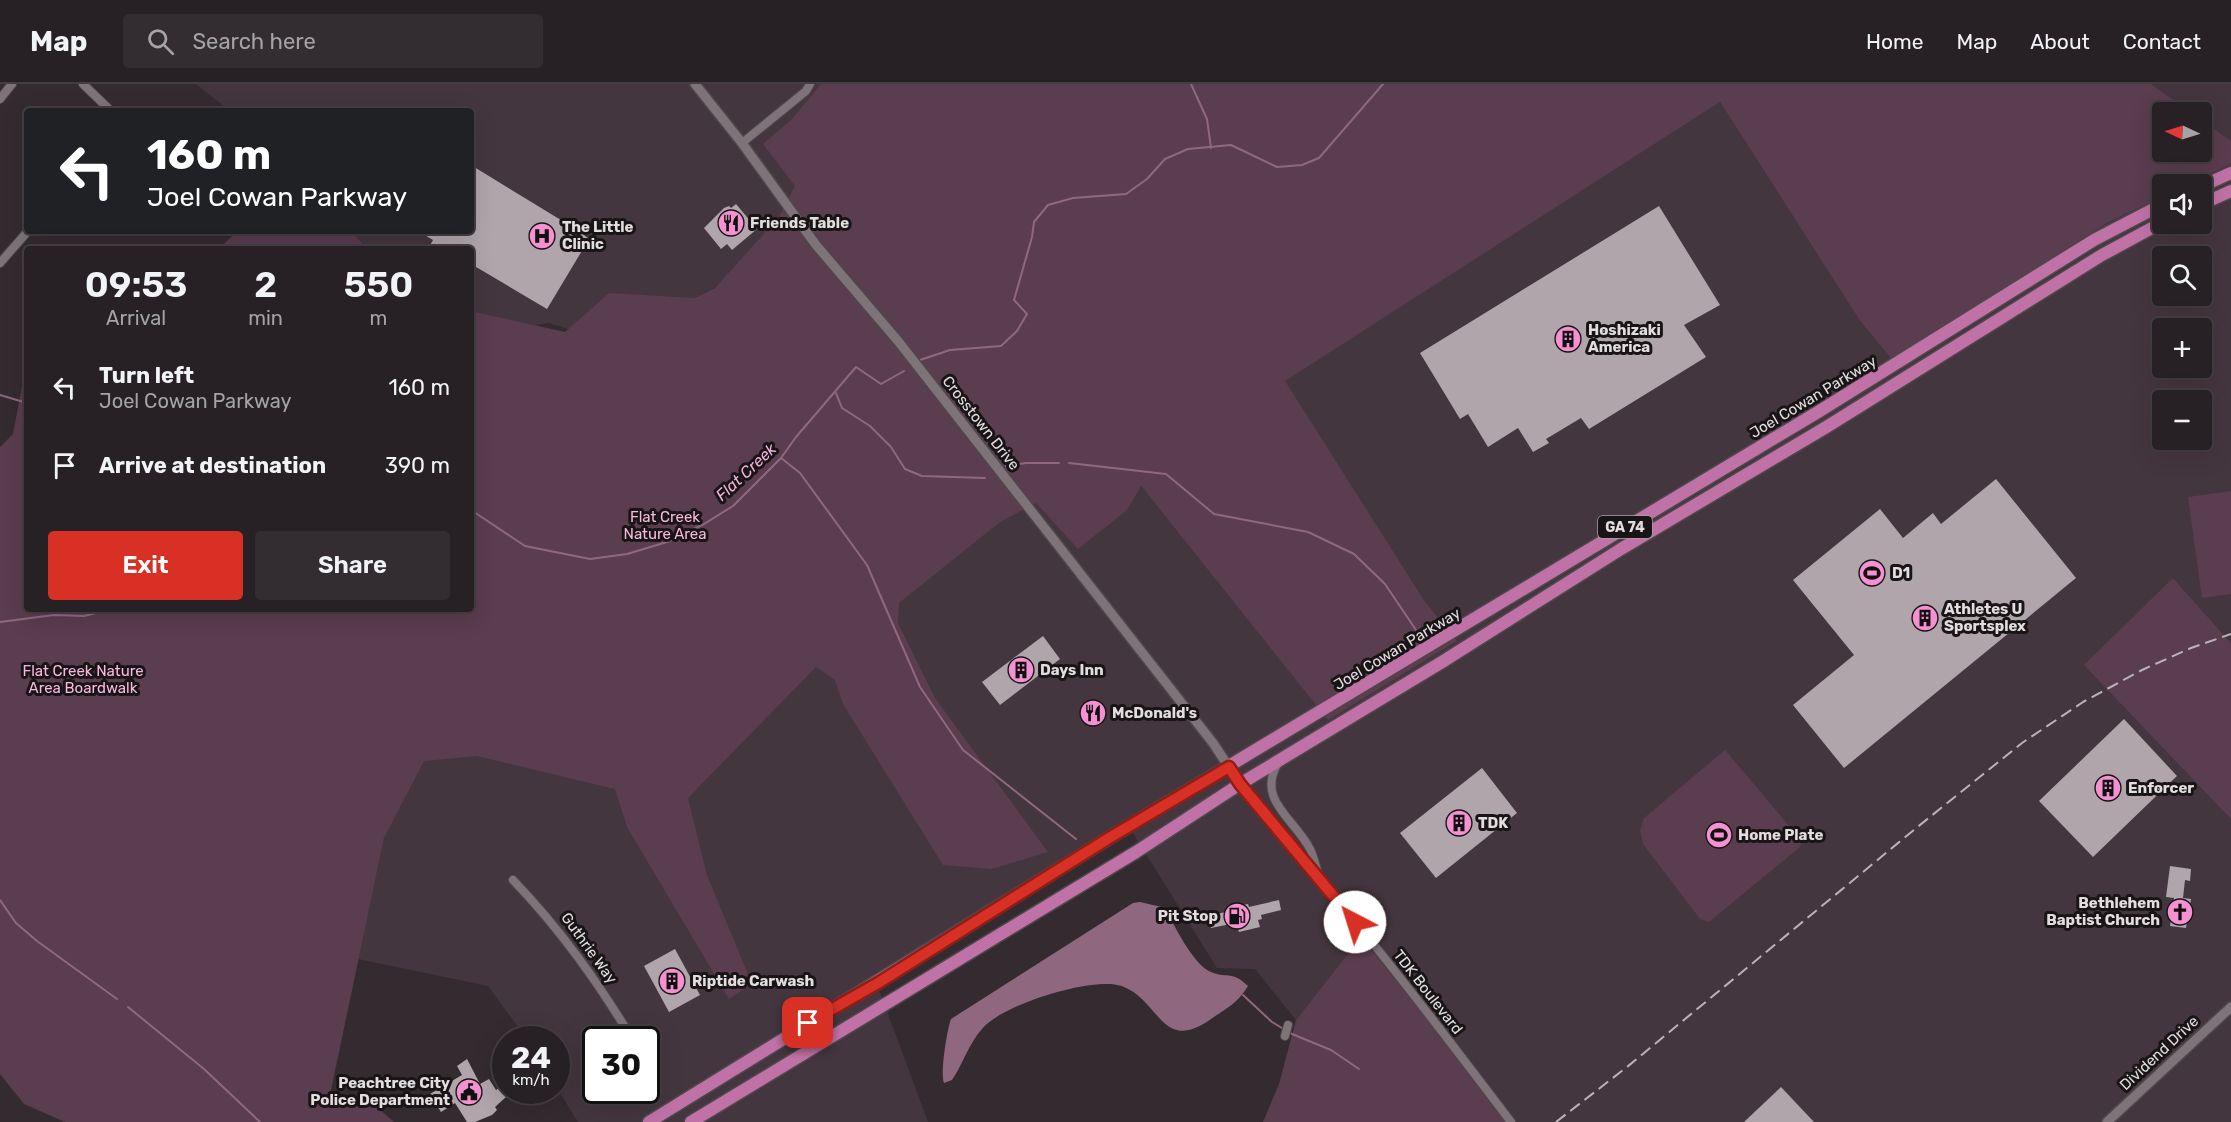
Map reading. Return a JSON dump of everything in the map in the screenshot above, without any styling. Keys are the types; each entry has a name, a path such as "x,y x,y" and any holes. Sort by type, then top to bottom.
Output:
{"main road":[{"path":"2212,182 2231,173"},
{"path":"2212,200 2231,191"},
{"name":"Joel Cowan Parkway","path":"649,1122 1109,838 1818,412 2094,240 2152,210"},
{"name":"Joel Cowan Parkway","path":"691,1122 1136,852 1240,784 1443,662 1621,549 1828,426 2102,255 2152,228"}],"street":[{"path":"0,99 12,84"},
{"path":"83,84 108,108"},
{"name":"Crosstown Drive","path":"695,84 742,143 816,245 897,341 1213,743 1240,784"},
{"path":"742,143 806,91 810,84"},
{"path":"0,262 25,234"},
{"path":"1818,412 1828,426"},
{"name":"TDK Boulevard","path":"1280,760 1272,773 1270,785 1273,797 1310,850 1320,881"},
{"name":"TDK Boulevard","path":"1240,784 1472,1069 1509,1120"},
{"name":"Guthrie Way","path":"513,880 549,916 571,949 586,965 624,1026"},
{"name":"Dividend Drive","path":"2107,1122 2231,1007"},
{"path":"1285,1036 1288,1025"}],"shaded area":[{"path":"196,84 859,84 817,238 605,341 549,323 534,325 474,312 474,246 359,246 350,234 474,234 474,108 226,108"},
{"path":"2151,84 2231,84 2231,141 2212,127 2212,102 2177,102"},
{"path":"1720,102 1860,321 1892,358 2107,223 2152,201 2152,234 2212,234 2212,174 2210,174 2231,164 2231,643 2173,578 2202,787 2231,819 2231,1122 1510,1122 1361,937 1296,1020 1255,969 1217,968 1131,830 878,987 928,1122 578,1122 567,1104 570,1104 570,1026 517,1026 488,986 358,959 384,838 399,737 865,597 1100,435 1328,719 1457,641 1424,600 1284,381"},
{"path":"1140,902 1166,908 1184,943 1203,967 1215,974 1237,978 1248,986 1236,1002 1194,1028 1181,1031 1171,1028 1135,993 1122,986 1090,985 1048,995 1027,1002 992,1020 977,1035 952,1080 944,1083 943,1061 951,1019 1133,903"}],"green space":[{"path":"821,84 2151,84 2177,102 2152,102 2152,162 2212,162 2212,127 2231,141 2231,164 2210,174 2152,174 2152,201 2107,223 1892,359 1860,321 1720,102 1285,381 1424,600 1457,641 1328,720 1141,486 1127,510 1078,549 1036,503 1000,522 899,603 898,623 935,698 1048,852 992,869 943,865 843,704 835,680 816,667 688,798 707,875 752,984 729,999 627,827 615,789 477,756 424,761 384,838 330,1095 370,1101 394,1122 65,1122 24,1104 0,1074 0,447 13,434 24,376 24,612 474,612 474,312 565,332 609,293 694,298 715,288 779,217 795,186 763,144 791,120"},
{"path":"235,234 354,234 364,246 221,246"},
{"path":"2231,491 2231,594 2202,598 2188,497"},
{"path":"2173,578 2231,643 2231,819 2084,665"},
{"name":"Home Plate","path":"1725,750 1802,841 1800,847 1709,922 1700,919 1643,844 1640,830 1644,818"},
{"path":"1361,937 1510,1122 1263,1122 1279,1084 1296,1020"}],"building":[{"path":"474,167 569,225 573,219 581,225 578,230 589,239 547,309 474,266 474,246 430,246 433,240 423,234 474,234"},
{"name":"Friends Table","path":"736,204 757,229 732,250 727,244 721,249 704,228 724,208 729,206 731,208"},
{"name":"Hoshizaki America","path":"1659,206 1720,305 1684,325 1706,357 1589,429 1581,418 1546,439 1549,443 1533,452 1518,428 1488,447 1468,414 1460,419 1420,353"},
{"name":"Athletes U Sportsplex","path":"1996,479 2076,578 1844,768 1793,705 1854,655 1793,580 1880,509 1903,538 1933,513 1941,524"},
{"name":"Days Inn","path":"1043,636 1060,659 1000,705 982,682"},
{"name":"Enforcer","path":"2124,719 2177,776 2093,857 2039,801"},
{"name":"TDK","path":"1482,768 1517,813 1436,878 1400,833"},
{"name":"Bethlehem Baptist Church","path":"2170,866 2191,869 2190,881 2185,880 2183,898 2191,899 2186,928 2170,926 2174,898 2166,897"},
{"name":"Pit Stop","path":"1279,900 1281,910 1261,915 1262,919 1258,920 1260,927 1239,932 1237,925 1232,926 1231,924 1211,928 1208,916 1239,909 1239,906 1248,904 1249,907"},
{"name":"Riptide Carwash","path":"675,949 700,995 669,1012 644,966"},
{"name":"Peachtree City Police Department","path":"467,1059 480,1084 489,1079 492,1084 492,1104 498,1104 495,1107 497,1110 492,1115 475,1122 467,1122 455,1103 441,1112 430,1094 462,1075 457,1066"},
{"path":"1781,1087 1814,1122 1744,1122"}],"waterway":[{"path":"1191,84 1207,119 1211,148"},
{"name":"Flat Creek","path":"920,360 950,350 1001,346 1017,331 1027,314 1014,300 1034,222 1048,205 1073,198 1126,194 1147,179 1165,159 1188,149 1231,145 1277,167 1302,165 1319,158 1383,84"},
{"name":"Flat Creek","path":"474,512 525,546 590,559 627,554 667,542 704,524 733,506 781,458 856,367 881,384 904,371"},
{"path":"836,393 842,408 870,426 891,447 905,469 922,476 985,478"},
{"path":"0,395 24,402"},
{"path":"781,458 800,473 867,565 920,687 963,750 1076,839"},
{"path":"1006,466 1026,463 1059,463"},
{"path":"1069,463 1166,474 1214,514 1308,532 1354,554 1385,584 1420,636"},
{"name":"Flat Creek","path":"0,622 54,615 84,616 99,612"},
{"path":"0,900 16,923 37,941 117,999"},
{"path":"1243,995 1272,1022 1292,1034 1331,1050 1359,1069"},
{"path":"128,1007 204,1069 260,1122"}],"railway":[{"path":"1556,1122 1627,1067 2022,743 2083,702 2142,670 2191,648 2231,634"}],"place":[{"name":"Friends Table","path":"731,223"},
{"name":"The Little Clinic","path":"542,236"},
{"name":"Hoshizaki America","path":"1568,339"},
{"name":"D1","path":"1872,573"},
{"name":"Athletes U Sportsplex","path":"1925,618"},
{"name":"Days Inn","path":"1021,670"},
{"name":"McDonald's","path":"1093,713"},
{"name":"Enforcer","path":"2108,788"},
{"name":"TDK","path":"1459,823"},
{"name":"Home Plate","path":"1719,835"},
{"name":"Bethlehem Baptist Church","path":"2180,912"},
{"name":"Pit Stop","path":"1237,916"},
{"name":"Riptide Carwash","path":"672,981"},
{"name":"Peachtree City Police Department","path":"469,1092"}],"route":[{"path":"808,1023 878,983 1109,838 1229,767 1240,784 1355,922"}],"park label":[{"name":"Flat Creek Nature Area","path":"665,526"},
{"name":"Flat Creek Nature Area Boardwalk","path":"83,680"}]}
